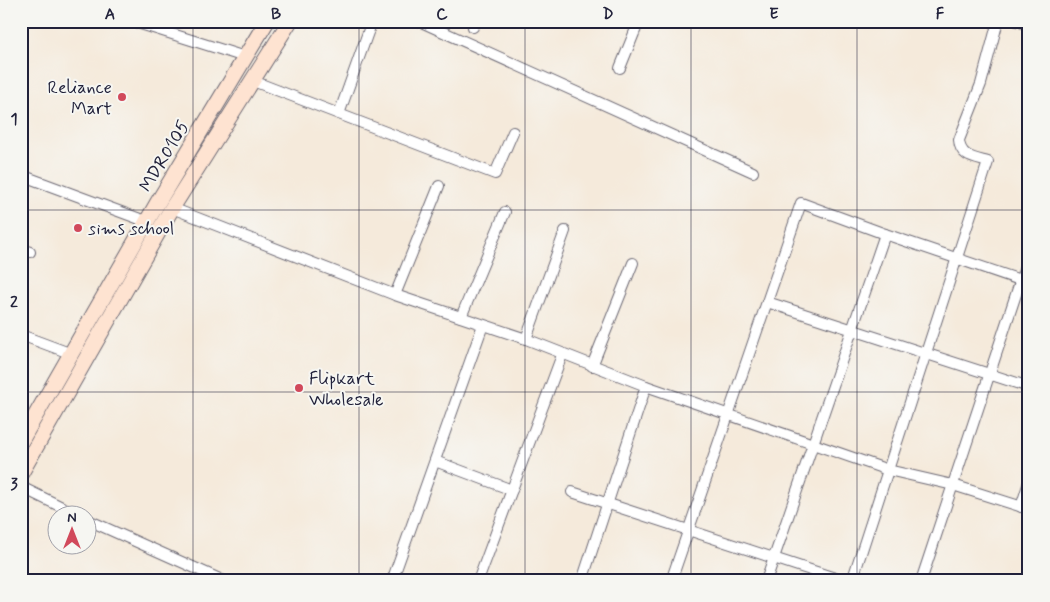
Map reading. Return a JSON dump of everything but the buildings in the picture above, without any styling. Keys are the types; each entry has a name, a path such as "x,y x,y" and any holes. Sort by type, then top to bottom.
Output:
{"main road":[{"name":"MDR0105","path":"21,440 158,202 267,21"},
{"name":"MDR0105","path":"21,473 172,208 290,21"}],"street":[{"path":"131,21 245,57"},
{"path":"339,114 372,21"},
{"path":"419,21 753,172"},
{"path":"620,68 638,21"},
{"path":"852,581 988,162 965,155 960,149 960,140 981,84 998,21"},
{"path":"1017,21 1029,25"},
{"path":"253,81 495,174 513,132"},
{"path":"21,175 148,222"},
{"path":"395,295 439,186"},
{"path":"671,581 801,203 885,234 1025,281"},
{"path":"172,208 395,295 526,339 562,355 646,386 888,470 953,485 1026,506 1029,482"},
{"path":"461,317 505,212"},
{"path":"526,339 565,231"},
{"path":"766,581 885,234"},
{"path":"921,581 989,374 1025,281 1029,255"},
{"path":"592,366 633,263"},
{"path":"767,302 1029,387"},
{"path":"392,581 483,325"},
{"path":"21,335 72,354"},
{"path":"478,581 562,355"},
{"path":"582,581 646,386"},
{"path":"435,461 512,490"},
{"path":"21,487 56,504"},
{"path":"572,492 844,581"},
{"path":"98,524 224,581"}],"place":[{"name":"Reliance Mart","path":"122,97"},
{"name":"sims school","path":"78,228"},
{"name":"Flipkart Wholesale","path":"299,388"}]}
